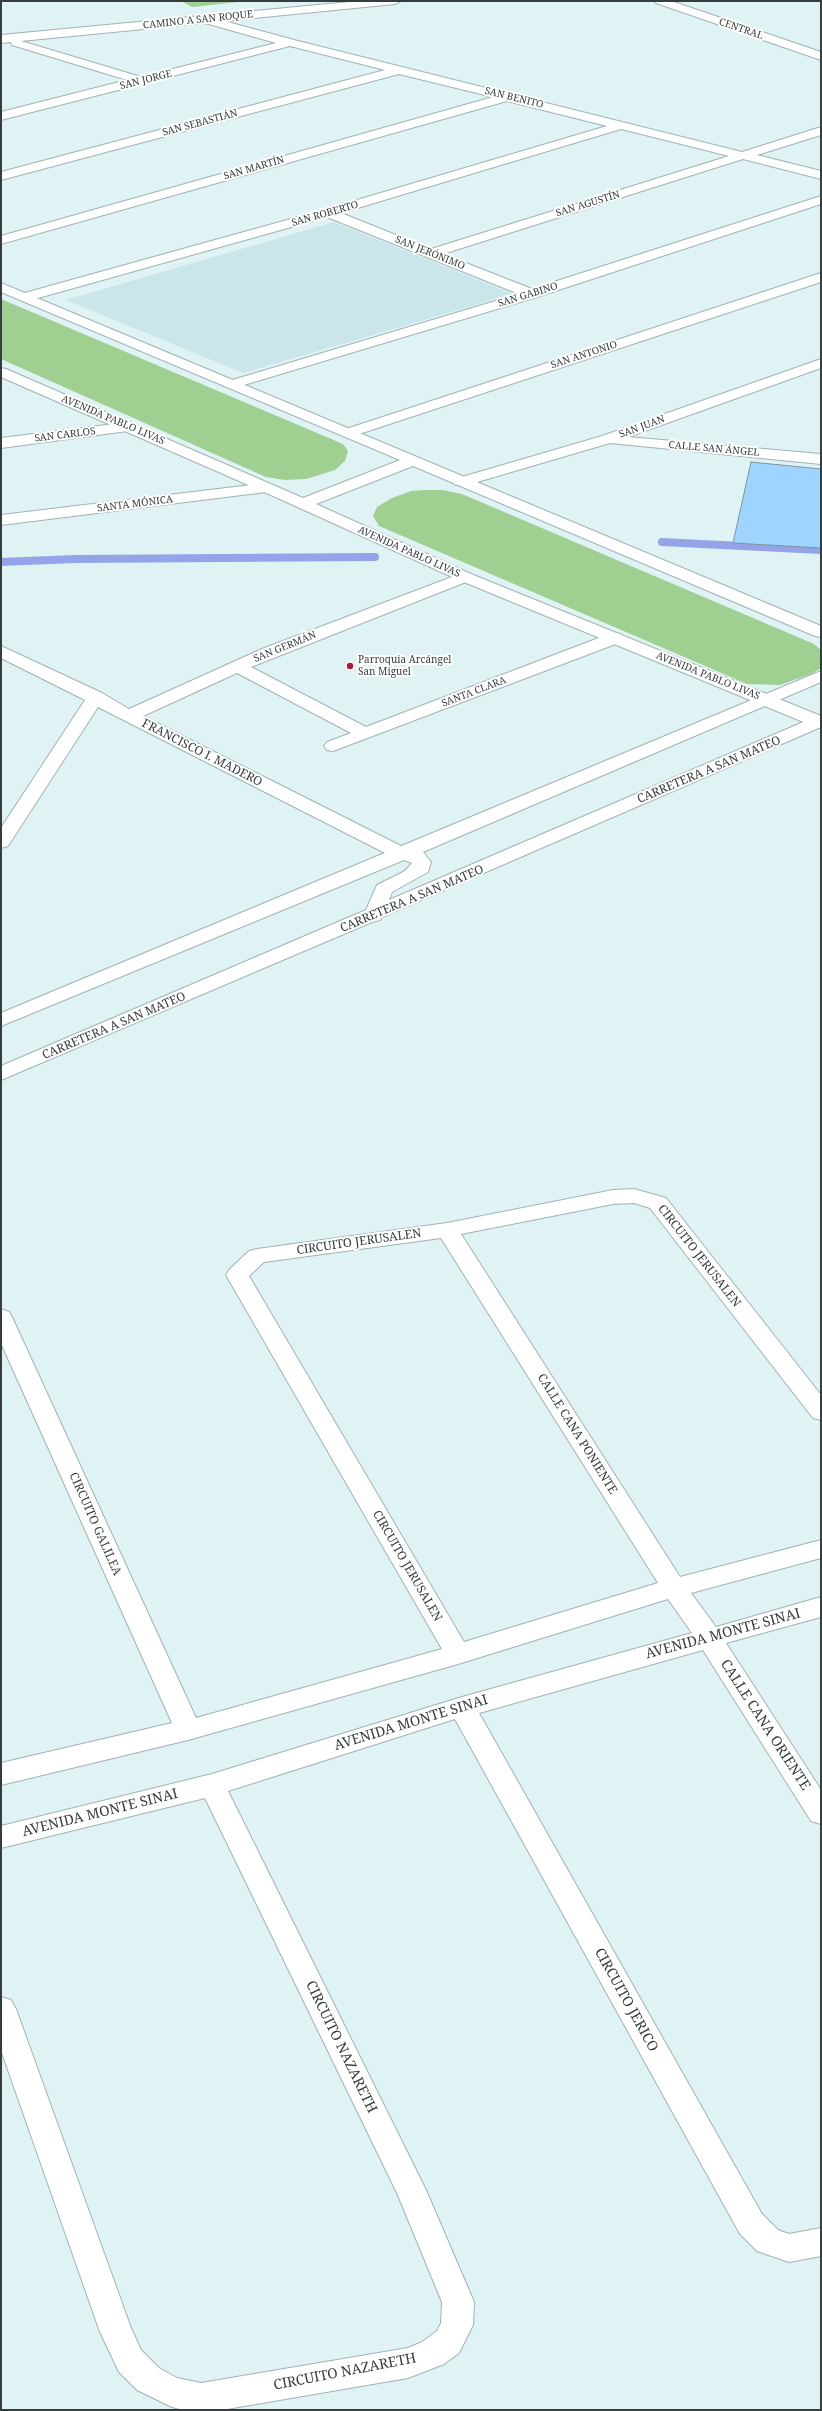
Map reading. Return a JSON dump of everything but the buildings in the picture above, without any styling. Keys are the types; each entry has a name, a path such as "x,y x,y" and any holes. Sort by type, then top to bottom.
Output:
{"street":[{"name":"CAMINO A SAN ROQUE","path":"3,39 395,1"},
{"name":"CENTRAL","path":"660,1 821,56"},
{"name":"SAN BENITO","path":"208,20 290,43 821,175"},
{"path":"3,39 143,81"},
{"name":"SAN JORGE","path":"1,116 290,43"},
{"name":"SAN SEBASTIÁN","path":"1,176 399,70"},
{"name":"SAN MARTÍN","path":"1,240 507,96"},
{"path":"1,102 25,109"},
{"name":"SAN ROBERTO","path":"26,297 328,213 623,125"},
{"name":"SAN AGUSTÍN","path":"432,253 821,131"},
{"name":"SAN GABINO","path":"234,384 532,294 821,200"},
{"name":"SAN JERÓNIMO","path":"328,213 432,253 532,294"},
{"name":"SAN ANTONIO","path":"348,433 821,277"},
{"path":"1,287 234,384 461,482 821,632"},
{"name":"SAN JUAN","path":"461,482 607,439 821,363"},
{"name":"AVENIDA PABLO LIVAS","path":"2,373 130,427 465,577 820,722"},
{"name":"SAN CARLOS","path":"1,443 130,427"},
{"name":"CALLE SAN ÁNGEL","path":"607,439 821,459"},
{"path":"301,504 412,460"},
{"name":"SANTA MÓNICA","path":"1,520 268,488"},
{"name":"SAN GERMÁN","path":"238,667 465,577"},
{"name":"SANTA CLARA","path":"333,746 615,638"},
{"name":"FRANCISCO I. MADERO","path":"1,651 96,697 128,716 402,854 416,856 422,862 421,868 412,875 384,889 373,916"},
{"path":"128,716 238,667"},
{"name":"SAN GERMÁN","path":"238,667 364,733"},
{"path":"1,1020 402,854 821,676"},
{"path":"1,842 96,697"},
{"name":"CARRETERA A SAN MATEO","path":"1,1074 373,916 820,722"},
{"name":"CIRCUITO JERUSALEN","path":"458,1654 237,1275 242,1268 257,1256 447,1230 613,1197 634,1196 658,1203 821,1412"},
{"name":"CALLE CANA PONIENTE","path":"447,1230 674,1588 709,1637"},
{"name":"CIRCUITO GALILEA","path":"1,1318 188,1730"},
{"path":"1,1774 188,1730 458,1654 674,1588 821,1549"},
{"name":"AVENIDA MONTE SINAI","path":"1,1837 212,1785 462,1707 821,1607"},
{"name":"CALLE CANA ORIENTE","path":"709,1637 821,1813"},
{"name":"CIRCUITO JERICO","path":"462,1707 751,2224 768,2241 790,2248 821,2242"},
{"name":"CIRCUITO NAZARETH","path":"1,2009 116,2332 130,2361 148,2379 172,2392 201,2398 408,2363 433,2353 448,2342 457,2325 458,2302 411,2190 212,1785"}],"shaded area":[{"path":"334,222 513,294 243,373 66,300"}],"green space":[{"path":"181,1 247,1 192,7"},
{"path":"1,299 343,444 348,451 345,461 335,470 306,479 285,480 266,477 1,359"},
{"path":"443,490 462,494 814,644 821,650 821,668 811,674 780,685 747,684 379,526 373,516 377,507 392,498 411,491"}],"waterway":[{"path":"662,542 821,550"},
{"path":"1,562 75,559 375,557"}],"place":[{"name":"Parroquia Arcángel San Miguel","path":"350,666"}]}
